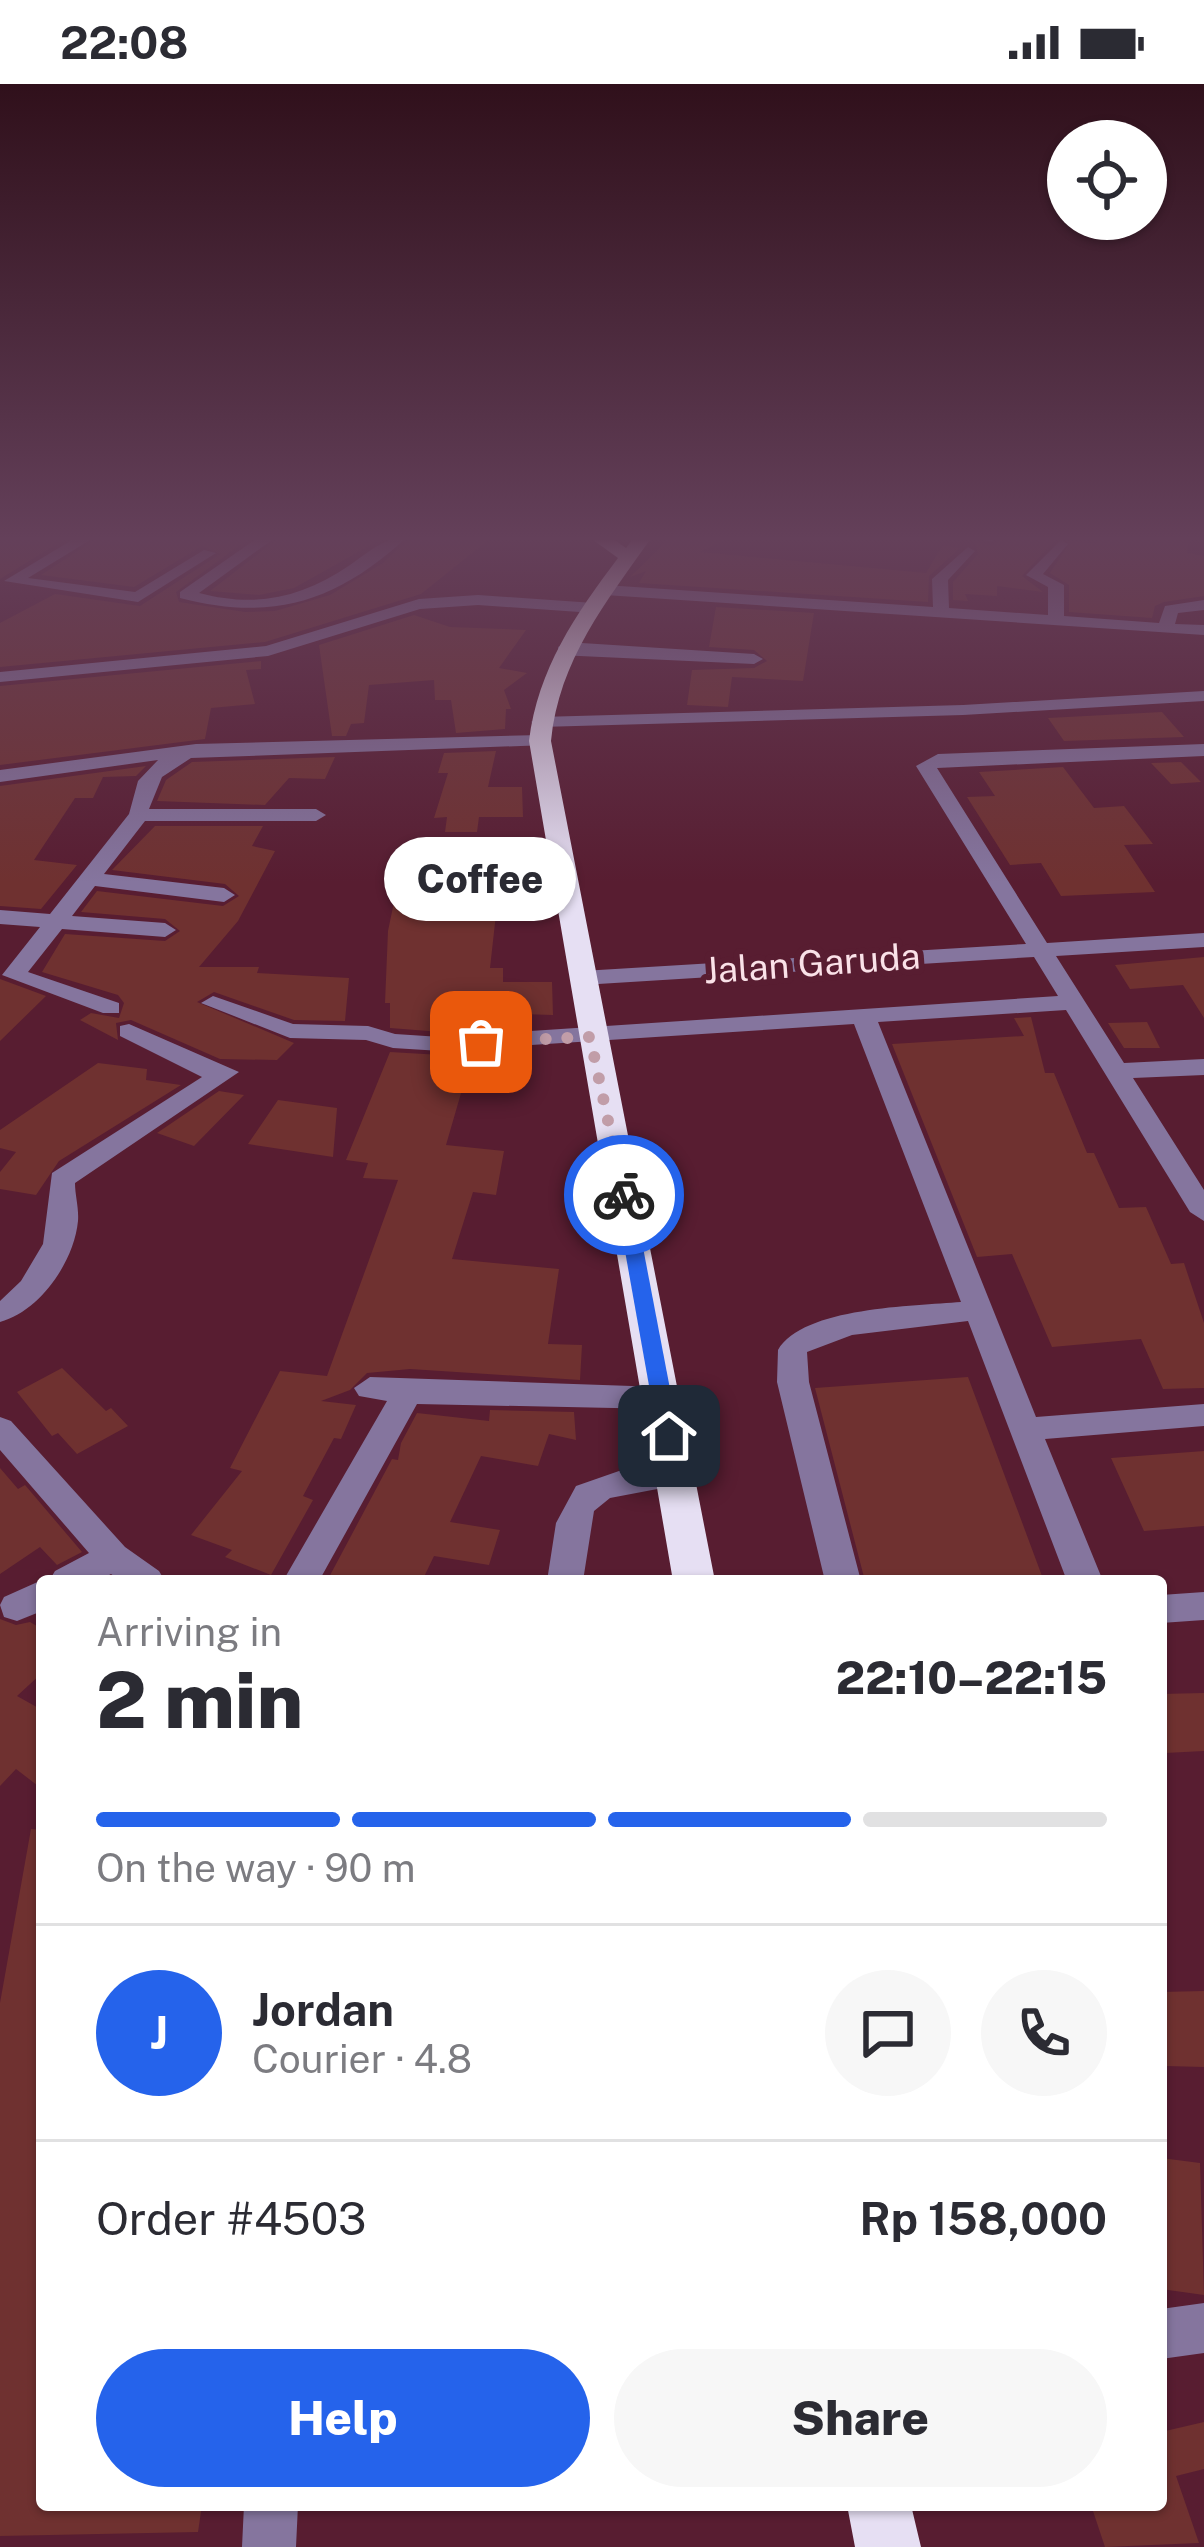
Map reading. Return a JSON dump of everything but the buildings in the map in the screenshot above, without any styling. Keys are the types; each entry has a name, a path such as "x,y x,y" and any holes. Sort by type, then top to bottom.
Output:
{"highway":[{"path":"564,652 545,692 540,727 590,1037 693,1575"},
{"path":"880,2511 888,2547"}],"street":[{"path":"0,677 268,652"},
{"path":"618,652 726,658"},
{"path":"61,698 67,671"},
{"path":"0,776 191,751 540,727 963,710 1204,694"},
{"path":"111,1008 14,975 140,815 139,800 156,770 191,751"},
{"path":"1204,751 928,763 1204,1212"},
{"path":"140,815 316,815"},
{"path":"91,879 224,895"},
{"path":"0,917 166,930"},
{"name":"Jalan Garuda","path":"582,978 1204,940"},
{"path":"213,1004 290,1031 371,1034 401,1043 590,1037 1077,1002"},
{"path":"863,1016 1083,1575"},
{"path":"0,1312 17,1306 58,1241 64,1223 62,1179 223,1074 129,1031"},
{"path":"1119,1071 1204,1067"},
{"path":"841,1575 793,1382 791,1352 798,1342 826,1330 979,1310"},
{"path":"370,1388 408,1393 661,1398"},
{"path":"304,1575 408,1393"},
{"path":"1028,1429 1204,1415"},
{"path":"0,1429 113,1557 138,1575"},
{"path":"566,1575 572,1510 586,1494 677,1474"},
{"path":"79,1575 113,1557"},
{"path":"1167,1609 1204,1606"},
{"path":"1167,2333 1204,2328"},
{"path":"268,2547 271,2511"}],"way so far":[{"path":"481,1042 590,1037 624,1195"}],"place":[{"name":"Coffee","path":"481,1042"}],"route":[{"path":"624,1195 669,1436"}]}
